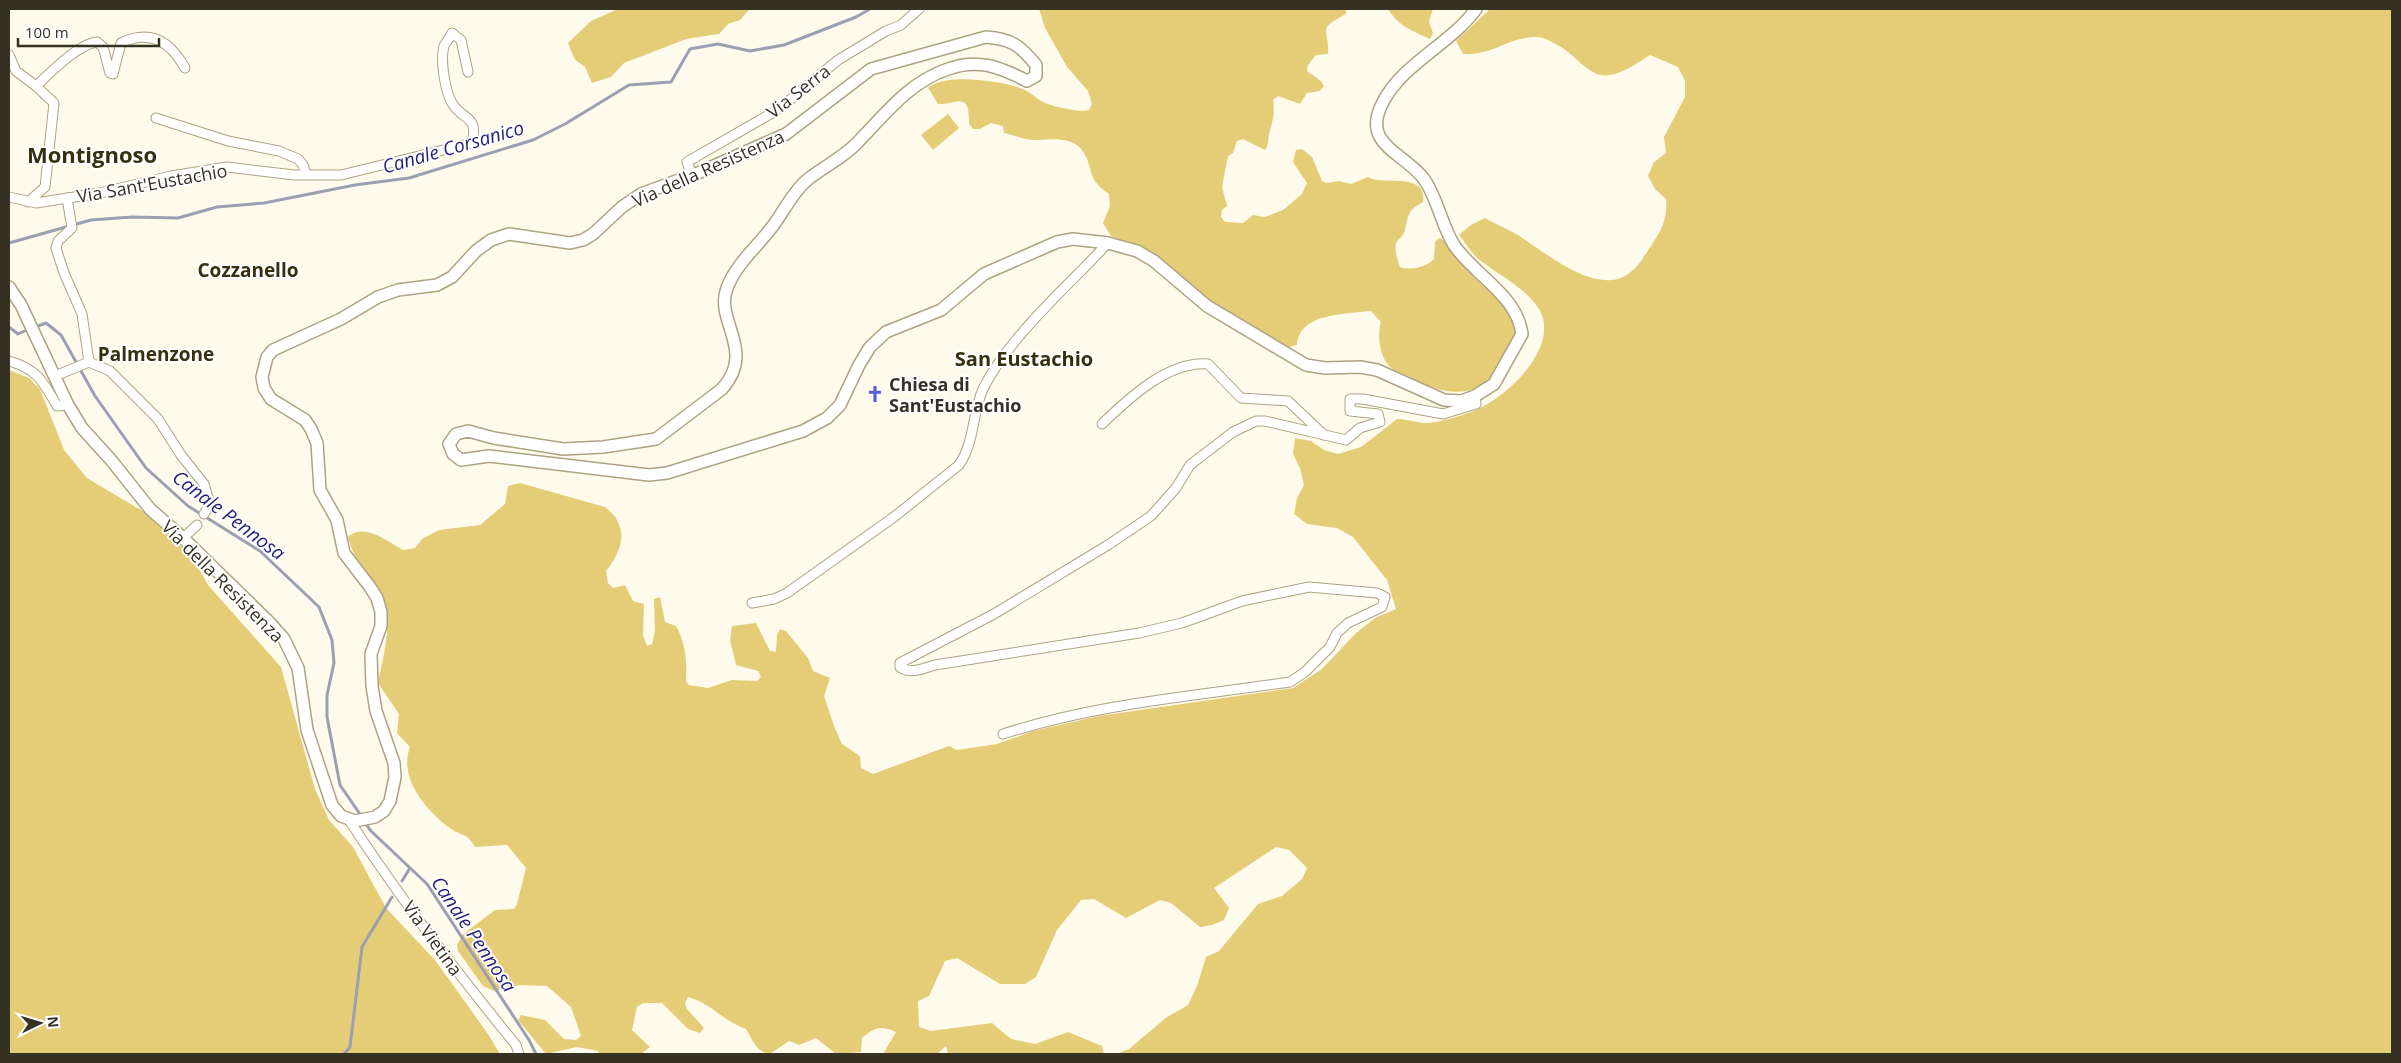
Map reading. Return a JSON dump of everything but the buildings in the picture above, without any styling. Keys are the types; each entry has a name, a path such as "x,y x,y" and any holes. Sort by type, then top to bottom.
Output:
{"street":[{"name":"Via Serra","path":"692,175 687,162 779,109 838,60 886,31 901,25 919,9"},
{"name":"Via della Resistenza","path":"9,287 29,321 68,405 82,428 111,460 150,509 183,538 284,639 298,668 307,730 332,805 341,816 352,821 375,817 384,811 390,801 395,777 394,764 376,711 372,686 371,654 381,626 381,612 377,598 344,553 337,520 320,490 317,443 311,429 305,420 271,399 264,388 262,377 267,357 273,350 398,290 437,285 452,277 476,251 491,240 509,234 570,243 583,240 593,234 622,207 641,194 692,175 786,134 871,69 894,61 986,37 1003,38 1013,42 1036,65 1036,76 1027,80 995,66 980,63 947,69 909,89 898,98 853,147 804,182 772,227 733,274 726,291 725,302 735,345 737,363 731,380 722,389 656,439 603,447 563,449 494,438 468,431 456,434 449,444 453,454 461,460 489,456 649,475 666,473 803,431 827,418 840,405 859,364 870,347 886,332 941,310 984,274 1044,246 1073,239 1108,244 1137,251 1154,261 1207,306 1306,365 1325,368 1360,367 1377,370 1444,400 1461,401 1475,396 1494,384 1522,334 1521,326 1506,299 1470,264 1455,245 1425,181 1405,160 1382,142 1376,131 1377,114 1383,101 1405,75 1467,22 1476,9"},
{"name":"Via Sant'Eustachio","path":"9,197 36,203 227,167 306,174 341,174 472,143 475,132 471,119 452,104 444,78 444,47 452,33 461,40 468,72"},
{"path":"36,86 68,58 90,43 97,42 103,47 110,73 113,74 121,43 132,38 163,41 179,56 185,68"},
{"path":"9,55 16,71 54,103 45,187 28,202"},
{"path":"156,118 228,141 279,151 298,159 303,165 306,174"},
{"path":"67,198 72,228 58,241 56,248 64,273 82,314 89,362"},
{"path":"752,603 774,599 787,593 894,518 959,465 965,456 972,437 976,412 983,390 1000,361 1015,342 1108,244"},
{"path":"9,361 33,370 46,385 57,406 68,405"},
{"path":"55,376 89,362 110,371 158,419 180,454 204,484 210,504 204,514"},
{"path":"1102,424 1132,395 1179,367 1196,363 1208,364 1240,398 1288,401 1326,437"},
{"path":"1003,734 1043,721 1092,710 1290,682 1305,672 1330,647 1337,633 1348,623 1382,607 1386,598 1377,593 1309,587 1242,601 1182,623 1139,633 936,665 912,671 900,667 900,663 994,614 1108,545 1151,516 1176,488 1190,465 1233,432 1256,421 1266,421 1326,437 1346,440 1360,428 1380,422 1378,414 1350,411 1350,399 1363,399 1443,414 1476,404 1475,396"},
{"path":"183,538 197,525"},
{"name":"Via Vietina","path":"352,821 375,861 453,968 516,1045 519,1054"}],"shaded area":[{"path":"618,9 750,9 740,20 728,24 719,34 686,39 624,63 611,77 592,83 585,67 575,60 568,43 591,21"},
{"path":"1039,9 1346,9 1346,14 1330,23 1327,27 1328,54 1316,55 1308,65 1307,71 1321,81 1324,86 1320,91 1307,93 1300,104 1278,96 1273,100 1273,116 1265,150 1243,139 1237,141 1233,153 1228,156 1222,187 1227,206 1222,210 1221,217 1225,222 1243,223 1253,215 1265,217 1283,210 1302,194 1307,183 1293,162 1296,150 1302,149 1312,157 1322,181 1327,183 1339,181 1351,184 1368,177 1403,181 1418,186 1423,192 1423,202 1414,208 1408,216 1404,233 1396,243 1396,253 1400,267 1413,268 1431,262 1434,259 1435,242 1439,238 1447,243 1471,275 1502,304 1513,322 1516,333 1494,375 1483,385 1455,392 1427,385 1396,371 1389,366 1383,356 1379,338 1381,322 1371,311 1325,317 1315,321 1300,334 1297,345 1285,348 1233,319 1135,245 1111,236 1103,223 1110,206 1109,194 1096,183 1085,156 1077,145 1061,140 1021,138 1004,133 1003,126 991,123 980,129 973,129 969,124 969,114 965,103 938,104 928,88 936,83 947,80 961,79 1004,84 1027,91 1041,101 1058,107 1079,111 1089,110 1092,104 1088,91 1067,67 1045,28"},
{"path":"1388,9 1433,9 1429,22 1433,33 1430,39 1401,24"},
{"path":"1490,9 2392,9 2392,1054 1116,1054 1129,1049 1167,1017 1188,1005 1197,986 1206,957 1219,951 1258,904 1282,896 1302,879 1307,868 1289,850 1276,847 1214,888 1229,908 1224,920 1200,927 1171,903 1160,900 1126,918 1094,899 1081,900 1057,930 1036,977 1025,984 1000,984 957,958 945,961 929,996 918,1001 919,1027 931,1031 992,1023 1011,1039 1035,1044 1068,1032 1102,1046 1104,1054 948,1054 946,1046 937,1054 883,1054 896,1032 886,1028 878,1028 862,1038 861,1052 836,1054 816,1038 799,1045 789,1041 770,1054 758,1048 746,1029 731,1022 704,1004 688,997 685,1003 687,1009 704,1028 700,1033 688,1029 662,1003 643,1003 637,1007 632,1030 650,1047 641,1054 599,1054 598,1051 577,1047 546,1054 518,1020 521,1015 545,1020 564,1039 576,1040 581,1036 571,1007 547,986 520,985 494,991 483,986 458,951 457,945 462,935 495,910 514,909 526,868 507,845 475,847 467,837 451,829 424,804 411,782 407,759 410,747 397,733 399,714 378,683 386,644 387,621 385,609 375,584 356,557 348,537 354,533 368,532 383,538 403,550 415,548 422,539 439,530 480,525 505,504 508,486 520,483 605,507 613,514 621,529 620,546 606,571 608,583 613,588 625,585 633,601 644,604 643,635 647,646 652,644 655,631 654,599 660,597 665,622 676,626 682,639 686,660 686,681 689,685 708,688 732,680 757,681 761,677 758,671 736,665 730,640 732,626 756,623 770,651 776,652 777,635 780,629 786,631 808,658 813,671 830,678 824,696 842,744 860,756 861,768 873,774 949,746 957,750 997,744 1033,731 1099,716 1293,688 1322,669 1355,634 1375,618 1396,609 1387,580 1353,537 1337,528 1307,524 1294,514 1297,498 1304,485 1300,468 1293,454 1295,438 1311,441 1324,450 1338,454 1361,447 1397,419 1431,423 1471,412 1499,397 1526,371 1543,340 1544,324 1539,309 1520,289 1481,261 1472,252 1459,235 1471,225 1485,218 1516,234 1574,271 1600,280 1612,280 1623,277 1637,266 1662,227 1666,215 1666,199 1655,189 1648,176 1654,162 1666,153 1664,137 1685,97 1685,81 1678,67 1650,55 1622,72 1606,75 1598,74 1591,71 1561,47 1539,37 1517,40 1492,50 1474,54 1463,54 1456,41"},
{"path":"948,114 959,128 933,150 921,135"},
{"path":"9,370 29,378 40,389 64,450 87,478 144,512 192,556 208,585 281,667 315,789 329,820 353,847 386,908 435,960 488,1034 500,1054 9,1054"}],"waterway":[{"name":"Canale Corsanico","path":"9,243 91,220 132,217 178,218 217,207 264,203 355,185 409,178 533,140 565,124 629,85 671,82 690,49 718,44 750,51 784,45 856,17 870,9"},
{"name":"Canale Pennosa","path":"35,327 46,323 61,335 95,396 146,468 188,506 260,551 319,607 332,640 334,663 327,695 327,717 340,785 362,817"},
{"name":"Canale Pennosa","path":"9,327 18,334 29,329"},
{"name":"Canale Pennosa","path":"365,823 427,884 529,1040 536,1054"},
{"path":"402,881 410,868"},
{"path":"344,1054 350,1047 362,947 392,897"}],"place":[{"name":"Chiesa di Sant'Eustachio","path":"875,394"}],"district":[{"name":"Montignoso","path":"92,154"},
{"name":"Cozzanello","path":"248,270"},
{"name":"Palmenzone","path":"156,354"},
{"name":"San Eustachio","path":"1024,358"}]}
